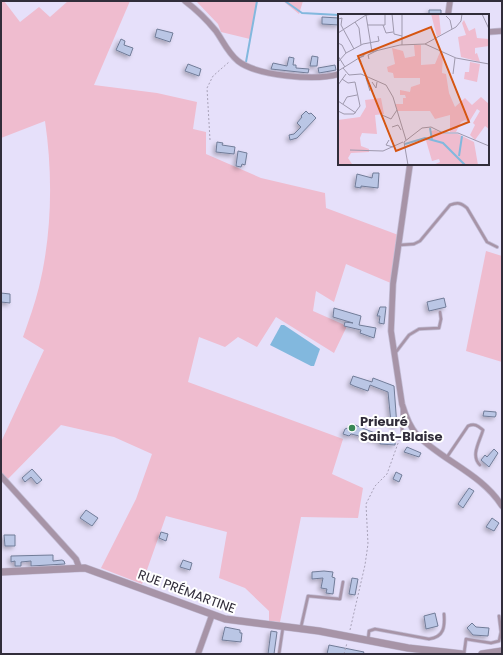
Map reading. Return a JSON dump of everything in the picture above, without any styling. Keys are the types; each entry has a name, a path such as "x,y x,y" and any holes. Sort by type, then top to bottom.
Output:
{"street":[{"path":"185,1 197,10 215,31 234,58 247,66 293,77 325,78 338,74"},
{"path":"448,14 450,1"},
{"path":"489,32 502,31"},
{"path":"410,165 393,284 391,331 393,356 402,404 405,414 417,434 481,483 492,493 502,506"},
{"path":"1,476 76,559 79,567"},
{"name":"RUE PRÉMARTINE","path":"1,572 38,571 79,567 90,569 212,615 237,622 348,636 407,651 463,654"},
{"path":"198,654 212,615"},
{"path":"482,654 502,651"}],"lane":[{"path":"399,245 414,244 420,241 450,205 456,202 467,208 487,242 498,247"},
{"path":"393,356 409,335 419,329 438,328 441,319 440,312"},
{"path":"402,404 402,431 417,434"},
{"path":"447,458 468,426 472,424 478,425 483,430 475,456 476,461 480,465"},
{"path":"301,629 308,596 340,598 343,582"},
{"path":"368,640 369,631 375,629 429,639 436,638 441,634 445,626 444,614"},
{"path":"463,654 465,640 467,638 491,643 499,641 501,632 498,616"},
{"path":"279,654 283,627"}],"path":[{"path":"210,140 207,88 213,76 234,58"},
{"path":"344,654 365,565 368,544 366,504 375,486 387,474 402,431"}],"shaded area":[{"path":"1,1 4,1 20,22 39,7 50,17 68,1 130,1 94,85 157,93 197,102 193,129 206,132 206,154 261,178 325,193 326,208 401,236 393,284 346,264 334,302 316,291 313,311 347,326 334,353 276,317 257,347 238,337 225,347 199,337 188,382 343,439 332,474 363,488 358,518 301,517 280,622 269,621 269,611 245,588 219,578 227,532 166,516 142,584 101,568 136,499 152,454 114,437 61,425 6,481 1,476 1,442 44,350 23,337 36,299 47,246 50,183 48,141 45,121 1,138"},
{"path":"196,1 257,1 250,39 221,32 218,24"},
{"path":"283,1 303,1 299,14"},
{"path":"486,251 502,256 502,362 466,351"}],"water":[{"path":"281,325 284,325 320,349 314,366 311,366 270,345"}],"building":[{"path":"429,10 441,10 441,14 429,14"},
{"path":"322,17 338,18 338,25 322,24"},
{"path":"157,29 173,33 170,42 155,37"},
{"path":"121,39 125,41 124,45 133,48 130,56 116,50"},
{"path":"312,56 318,57 317,66 310,66"},
{"path":"289,57 294,58 293,65 296,65 296,68 309,69 308,73 271,69 273,63 287,66"},
{"path":"188,64 201,69 199,76 185,71"},
{"path":"335,65 336,70 319,73 318,68"},
{"path":"306,111 309,114 311,113 316,118 297,138 290,140 289,135 294,134 301,127 297,123"},
{"path":"217,142 223,143 222,145 235,147 234,154 216,152"},
{"path":"238,151 247,153 245,165 242,164 241,167 236,166"},
{"path":"373,173 379,173 378,188 361,186 361,188 355,187 357,174 372,178"},
{"path":"1,293 10,294 10,303 1,302"},
{"path":"444,298 446,307 429,311 427,302"},
{"path":"380,307 386,307 384,324 379,323 380,316 377,316"},
{"path":"334,308 361,316 359,325 376,328 374,338 360,333 361,330 344,326 345,322 353,323 333,317"},
{"path":"353,376 372,382 373,378 394,386 397,427 391,423 388,392 370,385 368,391 354,386 350,384"},
{"path":"484,411 496,412 496,415 495,417 483,416"},
{"path":"355,425 375,433 396,434 395,445 380,444 380,441 351,434 349,436 343,434 345,429"},
{"path":"407,447 421,453 419,457 404,452"},
{"path":"494,449 498,453 489,467 481,460 485,455 487,457"},
{"path":"32,469 42,480 37,484 31,477 25,482 22,478"},
{"path":"396,472 402,475 399,482 393,479"},
{"path":"469,488 474,491 463,508 458,504"},
{"path":"86,510 98,518 92,526 80,518"},
{"path":"492,518 499,523 494,531 486,527"},
{"path":"161,532 168,534 166,541 159,538"},
{"path":"4,535 15,535 15,546 5,546"},
{"path":"53,555 53,561 62,560 65,564 31,566 31,561 21,562 21,566 15,566 15,561 11,562 11,556"},
{"path":"183,560 192,563 190,570 180,567"},
{"path":"312,572 333,572 332,577 335,578 333,594 326,593 327,589 321,588 323,578 312,579"},
{"path":"352,578 358,579 355,595 349,594"},
{"path":"435,613 438,626 426,629 424,616"},
{"path":"472,623 476,627 489,628 488,636 473,635 467,628"},
{"path":"225,627 240,630 240,633 242,633 241,642 222,640"},
{"path":"271,631 277,632 274,654 268,654"},
{"path":"329,645 364,652 363,654 327,654"}],"waterway":[{"path":"246,62 257,1"},
{"path":"285,1 302,13 338,15"}],"place":[{"name":"Prieuré Saint-Blaise","path":"352,428"}]}
